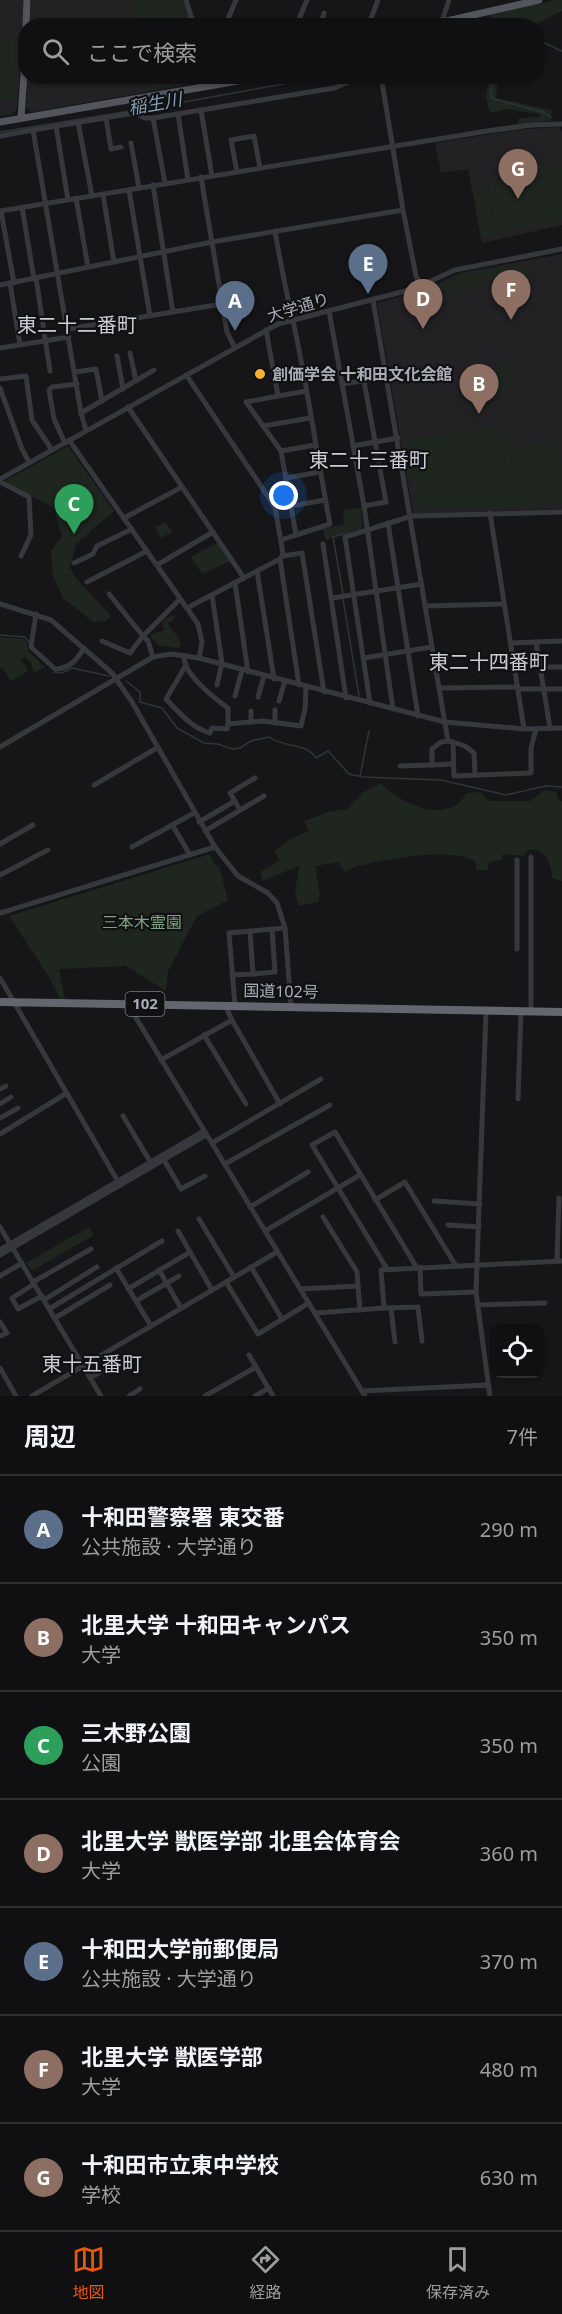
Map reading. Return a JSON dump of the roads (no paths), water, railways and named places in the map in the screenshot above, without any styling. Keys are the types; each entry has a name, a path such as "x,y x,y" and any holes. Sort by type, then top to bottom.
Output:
{"highway":[{"name":"国道102号","path":"0,1002 562,1012"}],"main road":[{"path":"26,18 27,0"},
{"path":"456,18 539,0"},
{"path":"21,118 23,84"},
{"path":"0,122 224,84"}],"street":[{"path":"186,0 192,18"},
{"path":"228,18 236,0"},
{"path":"298,0 306,2 299,18"},
{"path":"371,18 378,0"},
{"path":"443,18 449,0"},
{"path":"322,18 324,13"},
{"path":"0,136 134,113 145,118 153,118 334,88 344,84"},
{"path":"382,84 403,210 416,276 421,286"},
{"path":"201,110 212,176"},
{"path":"178,114 188,180"},
{"path":"106,118 111,149 121,147"},
{"path":"153,118 165,183"},
{"path":"78,122 92,196"},
{"path":"20,345 1,211 391,146 531,125 562,123"},
{"path":"56,126 68,200"},
{"path":"33,130 86,430"},
{"path":"237,172 231,140 255,136 260,168"},
{"path":"131,143 139,188"},
{"path":"201,177 227,332 235,348"},
{"path":"153,185 173,312"},
{"path":"129,190 150,316"},
{"path":"103,194 114,262"},
{"path":"76,198 88,267"},
{"path":"22,207 50,371"},
{"path":"0,285 163,251 403,210"},
{"path":"275,231 330,524 281,540"},
{"name":"大学通り","path":"0,481 86,430 187,376 266,330 293,320 421,286 455,270 562,249"},
{"path":"373,300 412,516 439,688 451,742 454,776 531,773 531,748 536,729"},
{"path":"68,329 222,304"},
{"path":"329,311 364,506 393,709"},
{"path":"266,330 278,396"},
{"path":"0,348 69,337"},
{"path":"130,353 136,381"},
{"path":"117,356 123,389"},
{"path":"75,372 96,369 102,401"},
{"path":"81,412 154,370"},
{"path":"0,379 26,376 32,420 52,450"},
{"path":"187,376 275,507 305,710 301,726 251,722 228,724"},
{"path":"342,384 387,377"},
{"path":"364,381 386,502 364,506"},
{"path":"77,384 52,387 49,390 54,419 67,442 132,529 198,624 202,635 199,658"},
{"path":"0,388 22,449 30,462"},
{"path":"296,535 281,451 246,402 306,391"},
{"path":"128,407 244,578"},
{"path":"263,426 310,418"},
{"path":"353,446 398,438"},
{"path":"281,451 315,445"},
{"path":"286,478 320,472"},
{"path":"0,481 29,497 31,535 21,556"},
{"path":"123,518 182,487"},
{"path":"291,506 325,500"},
{"path":"370,703 345,537 412,516 562,512"},
{"path":"490,513 524,729"},
{"path":"388,523 418,716"},
{"path":"74,563 93,554 97,546 132,529"},
{"path":"157,565 213,532"},
{"path":"324,544 346,698"},
{"path":"87,582 147,551"},
{"path":"187,608 281,557 302,553 324,692"},
{"path":"257,571 274,679"},
{"path":"235,583 245,671 235,696"},
{"path":"332,598 422,584"},
{"path":"109,594 148,641 153,657"},
{"path":"212,595 222,665 217,686"},
{"path":"102,641 130,653 143,636 180,599"},
{"path":"0,604 51,620 115,678 215,847 244,881 272,896 281,911 285,928 291,1007"},
{"path":"426,606 503,604"},
{"path":"36,614 31,647 55,669 62,669 78,659 84,648"},
{"path":"511,643 562,641"},
{"path":"536,642 550,728"},
{"path":"364,658 432,647"},
{"path":"0,747 115,678 153,657 165,654 199,658 445,722 524,729 562,728"},
{"path":"184,655 183,660 186,666 204,690 228,708 227,729 212,728 210,733 198,729 166,699 186,666"},
{"path":"540,667 562,667"},
{"path":"258,697 264,676"},
{"path":"279,701 285,681"},
{"path":"439,688 562,689"},
{"path":"275,710 275,723"},
{"path":"250,711 251,722"},
{"path":"432,765 432,749 437,744 451,742 465,746 474,753 475,774"},
{"path":"94,785 157,748"},
{"path":"400,766 453,765"},
{"path":"240,810 230,793 255,778"},
{"path":"205,831 264,796"},
{"path":"200,822 235,801"},
{"path":"132,847 194,813"},
{"path":"0,844 33,825"},
{"path":"173,826 190,855"},
{"path":"0,914 215,847"},
{"path":"0,875 48,850"},
{"path":"531,857 531,1012"},
{"path":"517,860 517,949"},
{"path":"517,901 530,901"},
{"path":"235,1005 229,933 285,928"},
{"path":"272,929 275,972"},
{"path":"250,931 253,974"},
{"path":"232,975 288,971"},
{"path":"0,978 119,1183"},
{"path":"127,1004 364,1393 488,1384"},
{"path":"225,1005 280,1104"},
{"path":"486,1011 476,1292 490,1396"},
{"path":"518,1099 521,1011"},
{"path":"160,1060 232,1020"},
{"path":"204,1035 246,1104"},
{"path":"212,1143 321,1079"},
{"path":"0,1134 67,1093"},
{"path":"0,1104 11,1097"},
{"path":"225,1164 330,1105"},
{"path":"0,1118 18,1108"},
{"path":"123,1116 151,1164"},
{"path":"387,1269 312,1145 335,1132 418,1268 421,1294 476,1292"},
{"path":"151,1164 164,1160 205,1133"},
{"path":"0,1250 11,1246 205,1133"},
{"path":"164,1160 181,1189 205,1176"},
{"path":"250,1207 308,1172"},
{"path":"265,1232 360,1175"},
{"path":"375,1200 405,1182 456,1266"},
{"path":"395,1342 381,1270 560,1261 559,1198"},
{"path":"434,1201 480,1204"},
{"path":"323,1217 357,1272 360,1310"},
{"path":"198,1219 234,1277"},
{"path":"448,1225 479,1227"},
{"path":"0,1227 101,1396"},
{"path":"178,1231 212,1290"},
{"path":"49,1309 162,1241"},
{"path":"0,1256 11,1246"},
{"path":"91,1248 12,1298 18,1309 43,1298 97,1267"},
{"path":"128,1289 190,1252"},
{"path":"33,1396 277,1252"},
{"path":"0,1276 22,1263"},
{"path":"251,1267 282,1319"},
{"path":"116,1268 151,1326"},
{"path":"159,1270 181,1308"},
{"path":"136,1301 179,1276"},
{"path":"226,1282 258,1334 309,1303"},
{"path":"55,1318 110,1285"},
{"path":"300,1289 358,1286"},
{"path":"477,1305 545,1303"},
{"path":"316,1313 418,1307 423,1341"},
{"path":"0,1322 7,1333 0,1336"},
{"path":"249,1355 273,1396"},
{"path":"90,1378 123,1359"},
{"path":"205,1396 256,1366"},
{"path":"0,1368 3,1381 16,1396"},
{"path":"255,1396 268,1388"},
{"path":"129,1396 140,1389"}],"waterway":[{"name":"稲生川","path":"544,43 562,51"},
{"name":"稲生川","path":"0,132 283,84"},
{"path":"492,84 493,99 543,112 552,118"},
{"path":"343,534 333,537 343,594"},
{"path":"343,599 359,696"},
{"path":"0,635 25,637 29,642"},
{"path":"54,672 62,673 72,668 109,676"},
{"path":"126,681 140,692 140,702 162,708 177,728 204,743 233,749 240,748 251,741 269,737 281,743 300,747 312,753 316,758 328,751 349,774 363,777 441,780 506,795 546,786 562,787"},
{"path":"360,776 369,731"}],"place":[{"name":"十和田市立東中学校","path":"518,199"},
{"name":"十和田大学前郵便局","path":"368,294"},
{"name":"北里大学 獣医学部","path":"511,320"},
{"name":"北里大学 獣医学部 北里会体育会","path":"423,329"},
{"name":"十和田警察署 東交番","path":"235,331"},
{"name":"創価学会 十和田文化会館","path":"260,374"},
{"name":"北里大学 十和田キャンパス","path":"479,414"},
{"name":"三木野公園","path":"74,534"}],"district":[{"name":"東二十二番町","path":"77,325"},
{"name":"東二十三番町","path":"369,460"},
{"name":"東二十四番町","path":"489,662"},
{"name":"東十五番町","path":"92,1364"}],"park label":[{"name":"三本木霊園","path":"142,922"}]}
